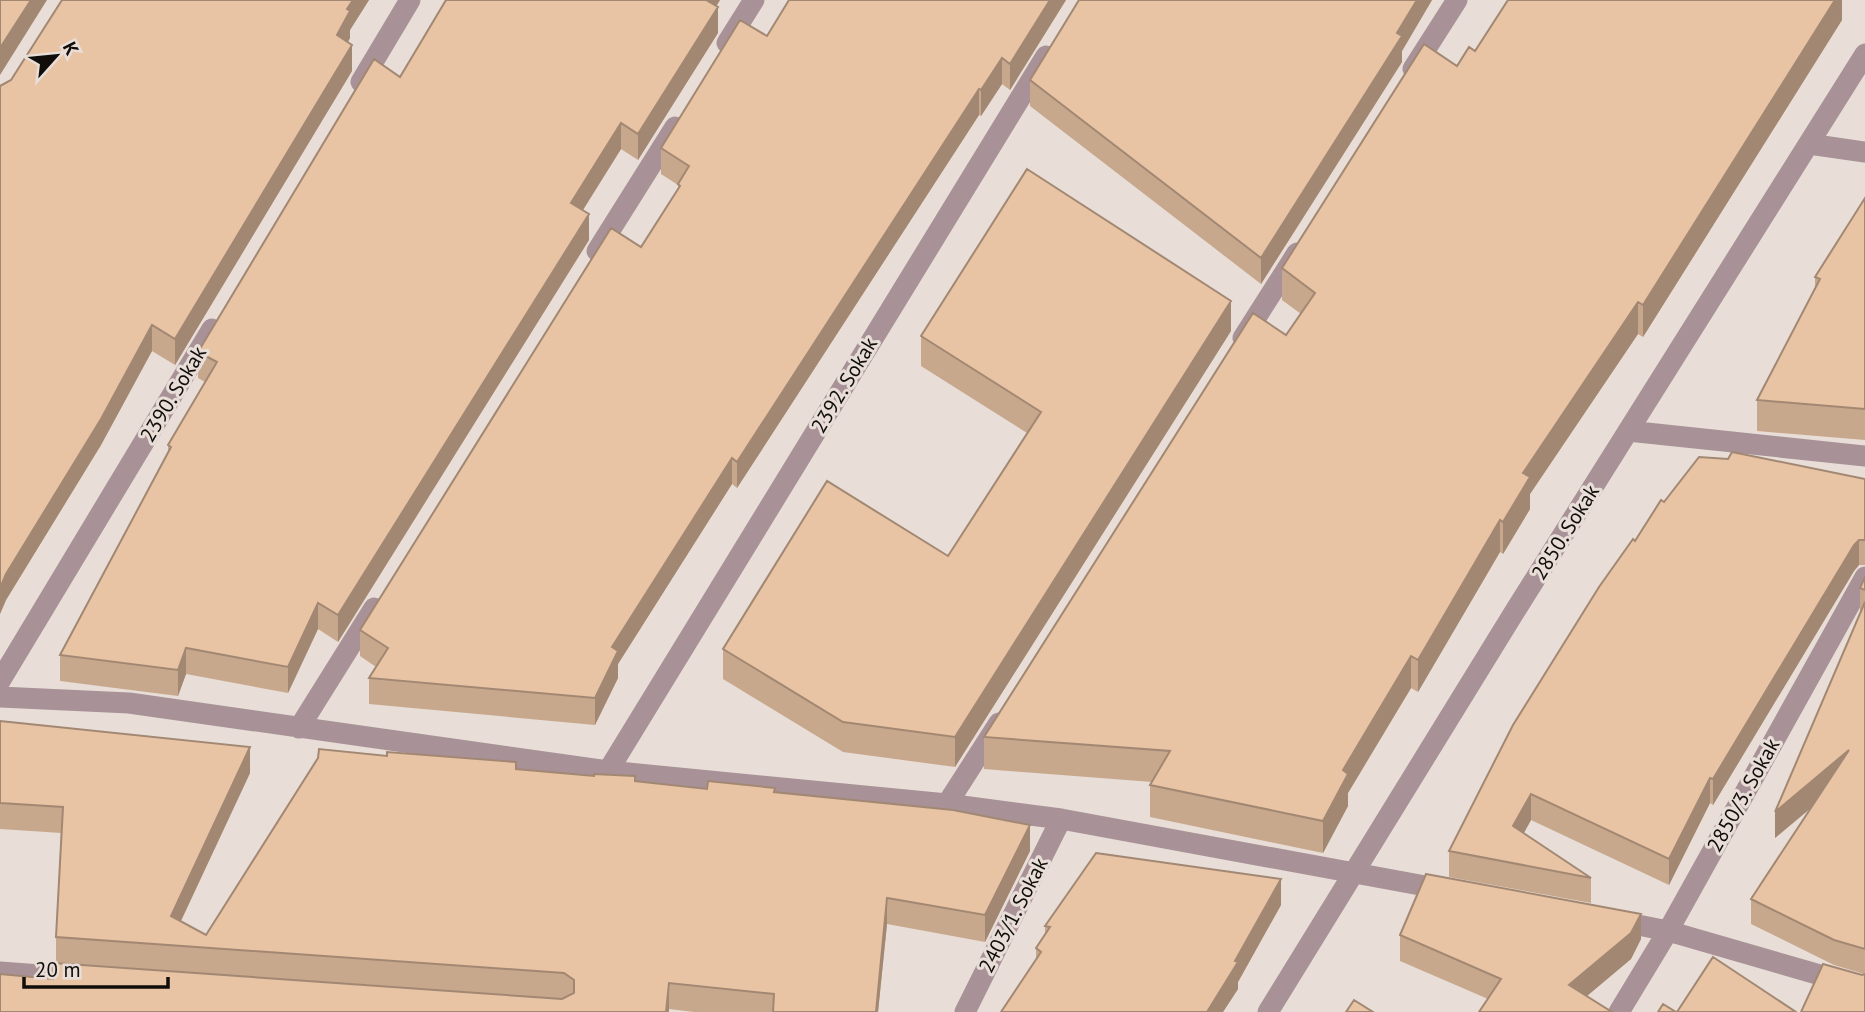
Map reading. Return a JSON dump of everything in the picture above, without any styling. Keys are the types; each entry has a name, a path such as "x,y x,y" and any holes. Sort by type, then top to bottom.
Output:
{"street":[{"path":"353,96 410,0"},
{"path":"718,59 754,0"},
{"path":"1406,82 1457,0"},
{"name":"2392. Sokak","path":"608,771 1058,36"},
{"name":"2850. Sokak","path":"1268,1012 1865,54"},
{"path":"586,270 688,106"},
{"path":"1809,144 1865,152"},
{"path":"1228,361 1310,233"},
{"name":"2390. Sokak","path":"0,681 223,311"},
{"path":"1628,431 1865,456"},
{"name":"2850/3. Sokak","path":"1619,1012 1668,931 1865,577"},
{"path":"299,727 387,587"},
{"path":"0,697 129,704 608,771 947,804 1061,819 1462,892"},
{"path":"947,804 1006,711"},
{"name":"2403/1. Sokak","path":"965,1012 1061,819"},
{"path":"1586,915 1668,931 1865,988"},
{"path":"0,972 110,979"}],"building":[{"path":"0,0 31,0 0,48"},
{"path":"62,0 353,0 337,35 352,45 175,339 152,325 101,419 0,588 0,86 11,80"},
{"path":"446,0 706,0 718,7 638,134 621,123 571,203 589,214 338,615 318,603 288,667 186,648 178,670 60,655 171,447 168,445 217,362 198,352 374,59 400,77"},
{"path":"789,0 1050,0 1010,64 1002,58 981,90 979,89 737,462 732,458 612,647 618,651 595,698 369,678 388,648 360,630 611,228 641,247 680,186 678,184 689,166 661,148 740,20 767,36"},
{"path":"1079,0 1417,0 1397,33 1402,36 1261,258 1030,80"},
{"path":"1508,0 1835,0 1643,305 1638,302 1523,473 1530,477 1503,522 1500,520 1418,660 1411,656 1343,770 1348,774 1323,821 1150,785 1170,751 984,737 1253,313 1286,335 1315,293 1282,268 1424,44 1457,66 1469,47 1475,51"},
{"path":"1027,169 1231,301 955,737 843,722 723,649 827,481 948,556 1041,412 921,336"},
{"path":"1865,198 1865,409 1757,400 1820,279 1815,277"},
{"path":"1732,452 1865,479 1865,540 1859,540 1854,545 1713,779 1710,778 1669,859 1531,794 1513,826 1591,878 1449,851 1513,725 1599,587 1633,539 1635,541 1661,500 1664,502 1699,457 1728,459"},
{"path":"1865,577 1865,590 1860,588"},
{"path":"1865,602 1865,949 1834,940 1751,899 1849,750 1775,812"},
{"path":"0,721 250,747 171,916 206,935 318,758 319,749 387,756 387,752 516,762 516,769 594,776 635,776 635,781 707,789 708,781 775,788 774,792 953,810 1030,825 985,915 887,898 876,1012 773,1012 774,994 669,983 666,1012 0,1012 0,974 53,979 54,963 562,999 574,993 574,980 564,973 56,937 63,807 0,803"},
{"path":"1096,853 1281,879 1235,961 1238,962 1207,1012 1001,1012 1041,952 1036,948 1050,927 1045,926"},
{"path":"1426,874 1641,914 1631,933 1569,985 1612,1012 1479,1012 1501,979 1400,935"},
{"path":"1713,957 1796,1012 1677,1012"},
{"path":"1823,964 1865,974 1865,1012 1801,1012"},
{"path":"1354,1000 1373,1012 1346,1012"},
{"path":"1663,1004 1676,1012 1658,1012"}]}
